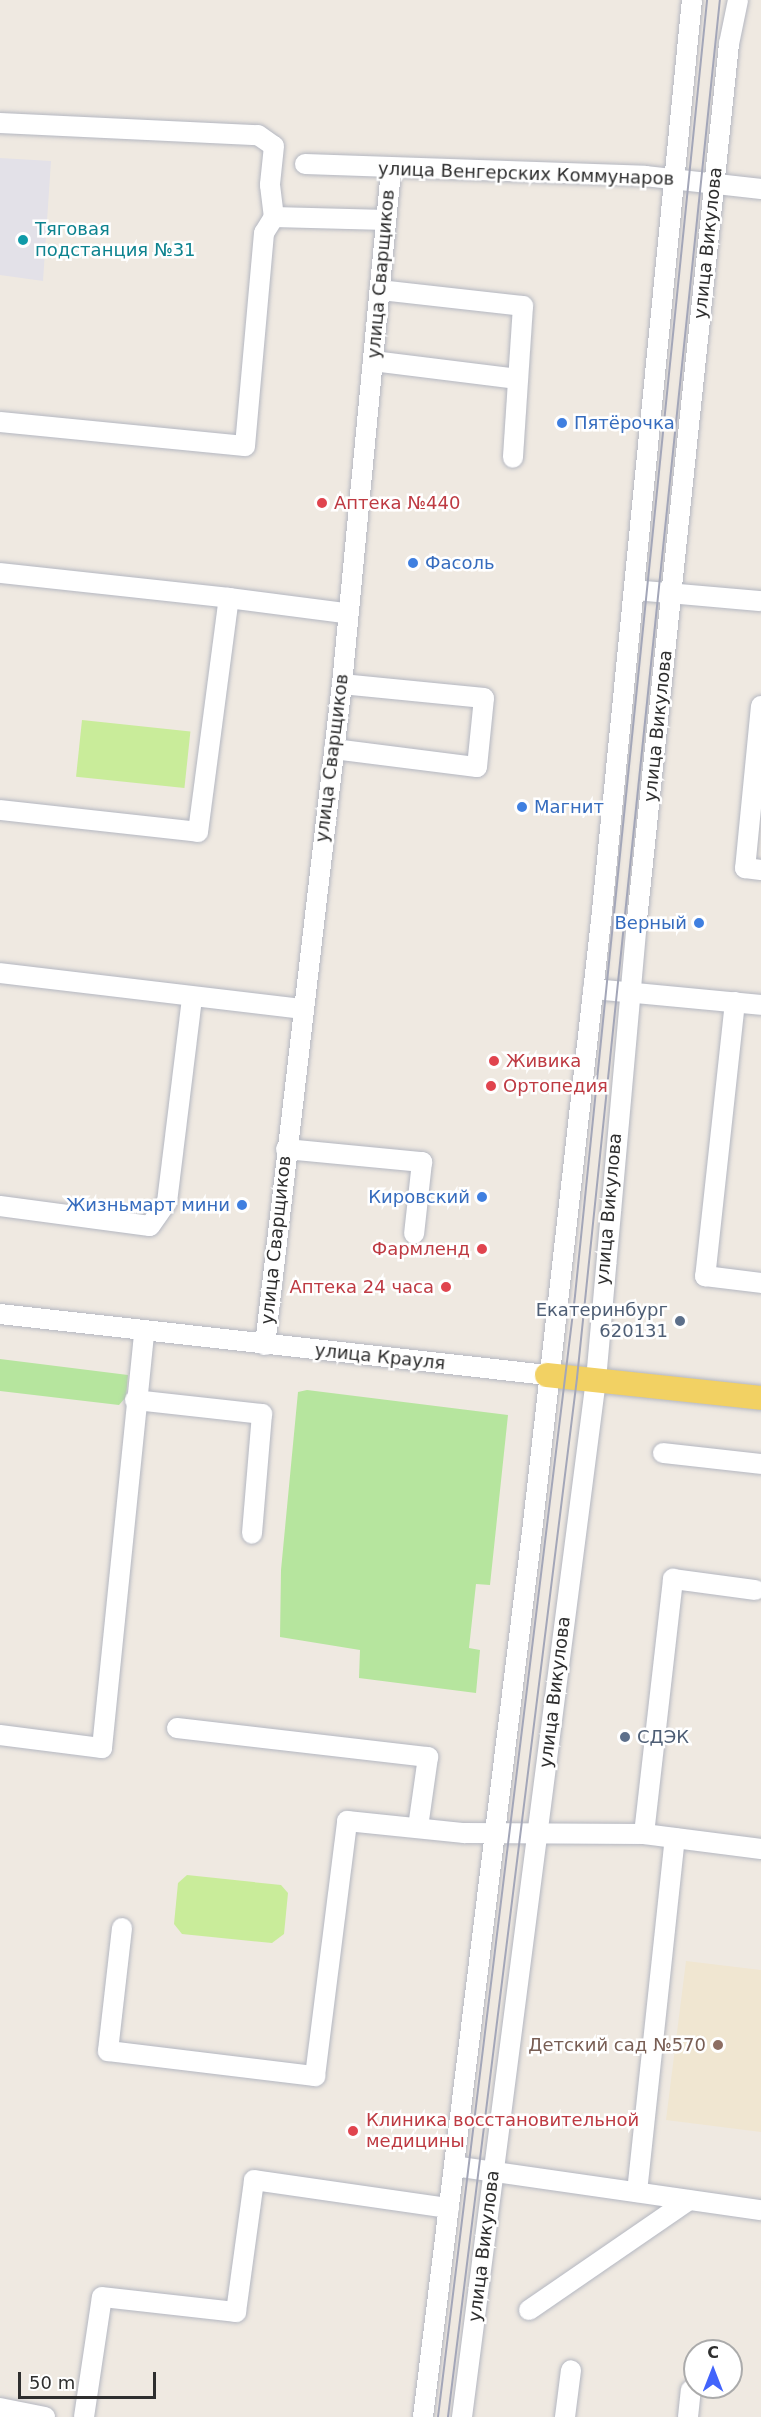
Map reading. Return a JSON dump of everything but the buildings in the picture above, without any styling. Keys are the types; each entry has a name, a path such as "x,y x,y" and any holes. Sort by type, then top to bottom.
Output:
{"main road":[{"name":"улица Крауля","path":"547,1375 761,1398"}],"street":[{"name":"улица Викулова","path":"423,2417 495,1832 593,989 676,179 692,0"},
{"name":"улица Викулова","path":"462,2417 596,1380 630,992 715,182 738,0"},
{"path":"0,123 258,135 274,146 270,185 274,217 264,233 245,446 0,422"},
{"name":"улица Венгерских Коммунаров","path":"305,164 391,170 676,179 761,189"},
{"name":"улица Сварщиков","path":"265,1345 300,1009 342,684 344,613 373,361 391,170"},
{"path":"274,217 386,220"},
{"path":"380,290 523,306 513,458"},
{"path":"373,361 518,379"},
{"path":"0,573 344,613"},
{"path":"634,590 761,601"},
{"path":"0,810 198,832 229,598"},
{"path":"334,748 477,767 484,698 342,684"},
{"path":"761,706 745,868 761,870"},
{"path":"0,973 192,999 300,1009"},
{"path":"593,989 761,1005"},
{"path":"0,1206 150,1226 167,1202 192,999"},
{"path":"735,1002 705,1276 761,1283"},
{"path":"286,1149 422,1162 414,1234"},
{"name":"улица Крауля","path":"0,1314 547,1375"},
{"path":"0,1734 102,1748 135,1400 144,1331"},
{"path":"135,1400 262,1414 252,1534"},
{"path":"663,1453 761,1464"},
{"path":"644,1834 673,1579 755,1590"},
{"path":"177,1728 428,1757 418,1827"},
{"path":"122,1928 108,2051 315,2076 347,1821 495,1832 644,1834 761,1849"},
{"path":"637,2193 675,1838"},
{"path":"454,2166 761,2210"},
{"path":"84,2417 102,2297 237,2312 254,2180 449,2208"},
{"path":"529,2310 689,2200"},
{"path":"565,2417 571,2370"},
{"path":"688,2417 690,2399"},
{"path":"0,2408 45,2417"}],"shaded area":[{"path":"0,158 51,161 43,281 0,275"},
{"name":"Детский сад №570","path":"686,1961 761,1970 761,2132 666,2120"}],"green space":[{"path":"82,720 190,731 184,788 76,777"},
{"path":"0,1359 128,1375 126,1397 119,1405 0,1391"},
{"path":"307,1390 508,1415 490,1585 476,1584 469,1648 480,1650 476,1693 359,1678 360,1650 280,1637 281,1570 298,1392"},
{"path":"187,1875 281,1885 288,1893 284,1934 272,1943 182,1934 174,1924 178,1883"}],"tram line":[{"path":"438,2417 575,1296 707,0"},
{"path":"448,2417 577,1378 720,0"}],"place":[{"name":"Тяговая подстанция №31","path":"23,240"},
{"name":"Пятёрочка","path":"562,423"},
{"name":"Аптека №440","path":"322,503"},
{"name":"Фасоль","path":"413,563"},
{"name":"Магнит","path":"522,807"},
{"name":"Верный","path":"699,923"},
{"name":"Живика","path":"494,1061"},
{"name":"Ортопедия","path":"491,1086"},
{"name":"Кировский","path":"482,1197"},
{"name":"Жизньмарт мини","path":"242,1205"},
{"name":"Фармленд","path":"482,1249"},
{"name":"Аптека 24 часа","path":"446,1287"},
{"name":"Екатеринбург 620131","path":"680,1321"},
{"name":"СДЭК","path":"625,1737"},
{"name":"Детский сад №570","path":"718,2045"},
{"name":"Клиника восстановительной медицины","path":"353,2131"}]}
